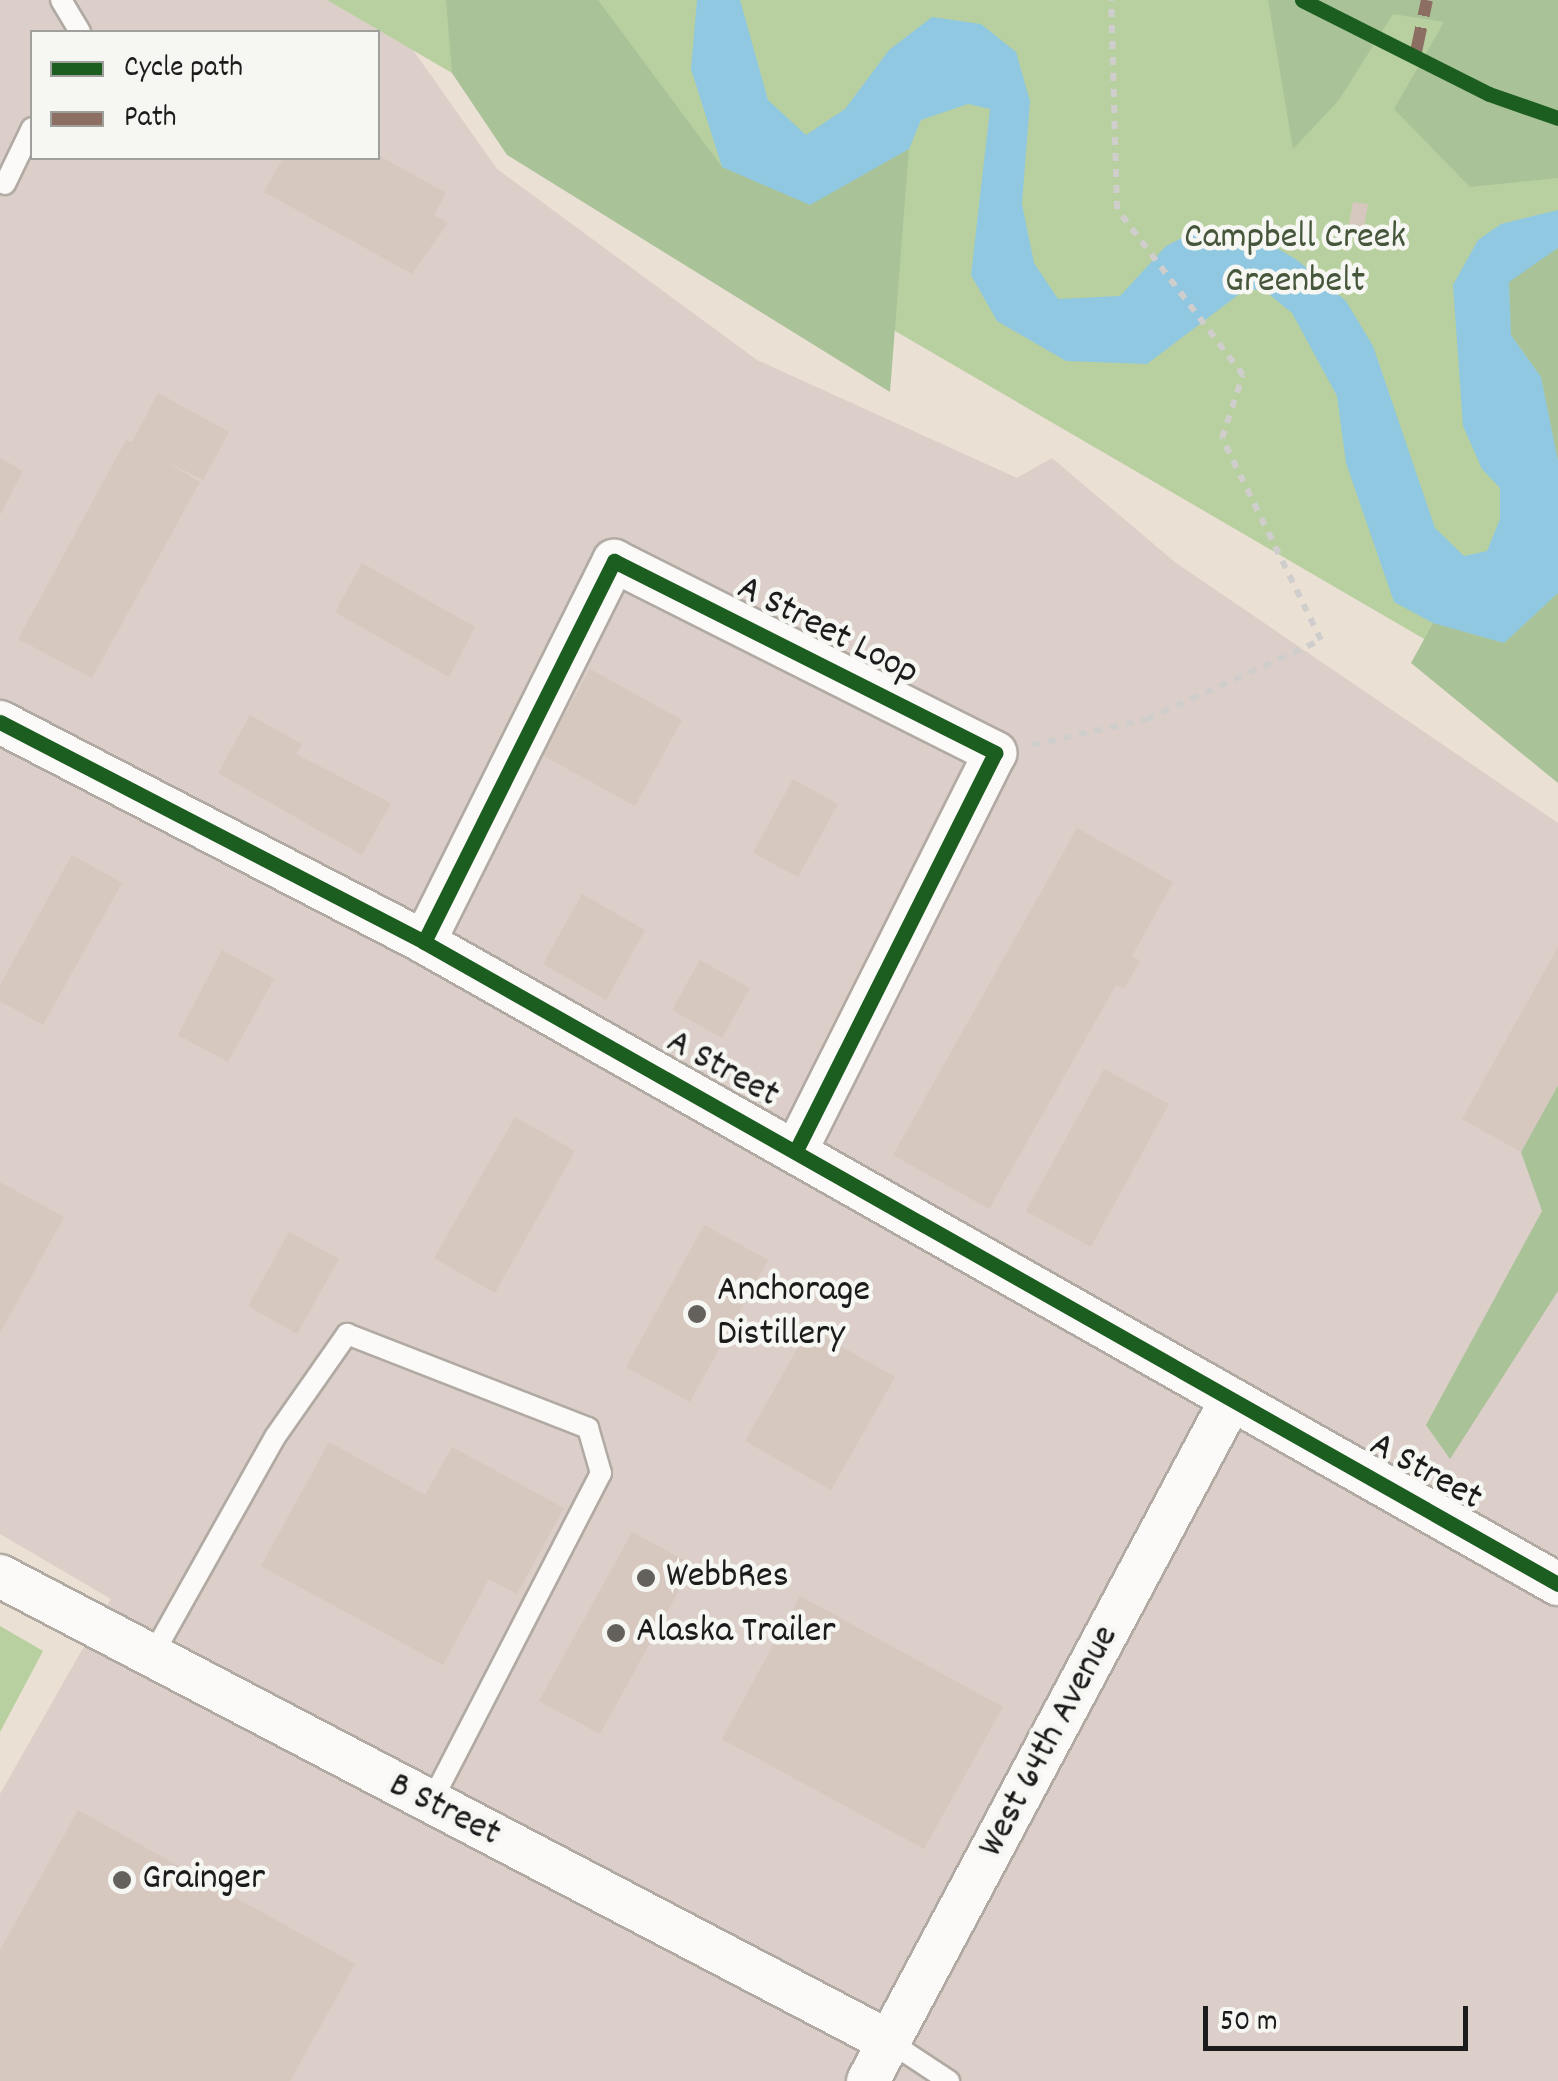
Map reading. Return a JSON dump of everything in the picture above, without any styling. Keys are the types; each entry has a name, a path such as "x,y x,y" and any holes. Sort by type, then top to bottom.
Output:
{"street":[{"name":"A Street Loop","path":"424,942 614,561 995,753"},
{"name":"A Street","path":"0,722 424,942 797,1149 1230,1402 1558,1584"},
{"path":"797,1149 995,753"},
{"name":"West 64th Avenue","path":"868,2081 1230,1402"},
{"name":"B Street","path":"0,1576 890,2042"}],"lane":[{"path":"61,0 79,30"},
{"path":"5,184 30,132"},
{"path":"151,1658 276,1437 347,1334 588,1428 601,1473 430,1804"},
{"path":"890,2042 949,2081"}],"path":[{"path":"995,753 1147,719 1320,640 1222,438 1243,375 1206,321 1142,249 1117,210 1110,0"}],"shaded area":[{"path":"0,0 327,0 379,30 30,30 30,160 380,160 380,31 413,50 497,169 757,360 1017,478 1052,458 1176,563 1558,823 1558,2081 0,2081 0,1794 111,1599 0,1534"}],"green space":[{"name":"Campbell Creek Greenbelt","path":"327,0 1558,0 1558,717 380,30"},
{"path":"446,0 598,0 722,167 810,204 909,149 890,392 507,155 452,73"},
{"path":"1268,0 1558,0 1558,178 1470,187 1394,109 1444,22 1393,14 1339,100 1293,149"},
{"path":"1558,248 1558,461 1541,377 1511,335 1509,281"},
{"path":"1558,593 1558,783 1411,663 1433,623 1504,643"},
{"path":"1558,1085 1558,1291 1450,1459 1426,1425 1542,1211 1521,1152"},
{"path":"0,1626 43,1651 0,1732"}],"water":[{"path":"697,0 740,0 768,100 806,135 845,109 889,50 932,17 981,24 1016,52 1030,101 1022,204 1034,263 1058,299 1120,296 1166,246 1204,227 1250,232 1297,260 1346,301 1373,346 1435,528 1464,556 1487,551 1500,519 1500,488 1482,469 1463,426 1453,285 1478,240 1501,224 1558,210 1558,248 1509,282 1511,335 1541,377 1558,461 1558,593 1504,643 1433,623 1394,602 1346,463 1337,396 1292,313 1264,290 1246,289 1147,364 1066,361 997,321 971,275 990,109 968,104 921,120 909,149 810,205 722,167 691,69"}],"building":[{"path":"380,156 446,193 434,215 448,223 412,274 264,192 282,160 380,160"},
{"path":"1353,202 1368,204 1362,238 1347,236"},
{"path":"158,393 229,432 203,480 163,460 200,482 92,678 18,639 126,440 132,442"},
{"path":"0,458 23,471 0,515"},
{"path":"362,563 475,627 449,677 335,612"},
{"path":"590,669 682,720 635,806 542,755"},
{"path":"250,715 302,744 296,754 391,803 362,855 218,773"},
{"path":"793,779 838,804 798,877 753,853"},
{"path":"1077,828 1173,882 1132,956 1140,961 1124,989 1116,985 989,1209 893,1155"},
{"path":"72,855 122,883 43,1025 0,1001 0,985"},
{"path":"582,894 645,930 606,1000 543,964"},
{"path":"1558,947 1558,1085 1521,1152 1462,1119"},
{"path":"222,950 274,979 228,1062 178,1035"},
{"path":"700,960 750,988 722,1038 672,1010"},
{"path":"1104,1069 1169,1104 1091,1247 1026,1211"},
{"path":"515,1117 575,1151 495,1293 434,1258"},
{"path":"0,1182 64,1217 0,1333"},
{"name":"Anchorage Distillery","path":"704,1225 768,1260 690,1402 626,1367"},
{"path":"289,1232 339,1259 297,1334 248,1306"},
{"path":"809,1328 895,1377 831,1490 745,1441"},
{"path":"329,1442 425,1495 452,1447 564,1508 517,1594 489,1579 443,1665 261,1566"},
{"name":"Alaska Trailer","path":"632,1532 693,1565 600,1734 539,1701"},
{"path":"800,1596 1003,1707 924,1849 722,1739"},
{"name":"Grainger","path":"78,1810 355,1964 290,2081 0,2081 0,1950"}],"marked path":[{"path":"1416,52 1427,0"}],"cycle path":[{"path":"1302,0 1489,94 1558,118"},
{"path":"424,942 614,561 995,753 797,1149"},
{"path":"0,722 424,942 1558,1584"}],"place":[{"name":"Anchorage Distillery","path":"697,1314"},
{"name":"WebbRes","path":"646,1578"},
{"name":"Alaska Trailer","path":"616,1633"},
{"name":"Grainger","path":"122,1880"}]}
